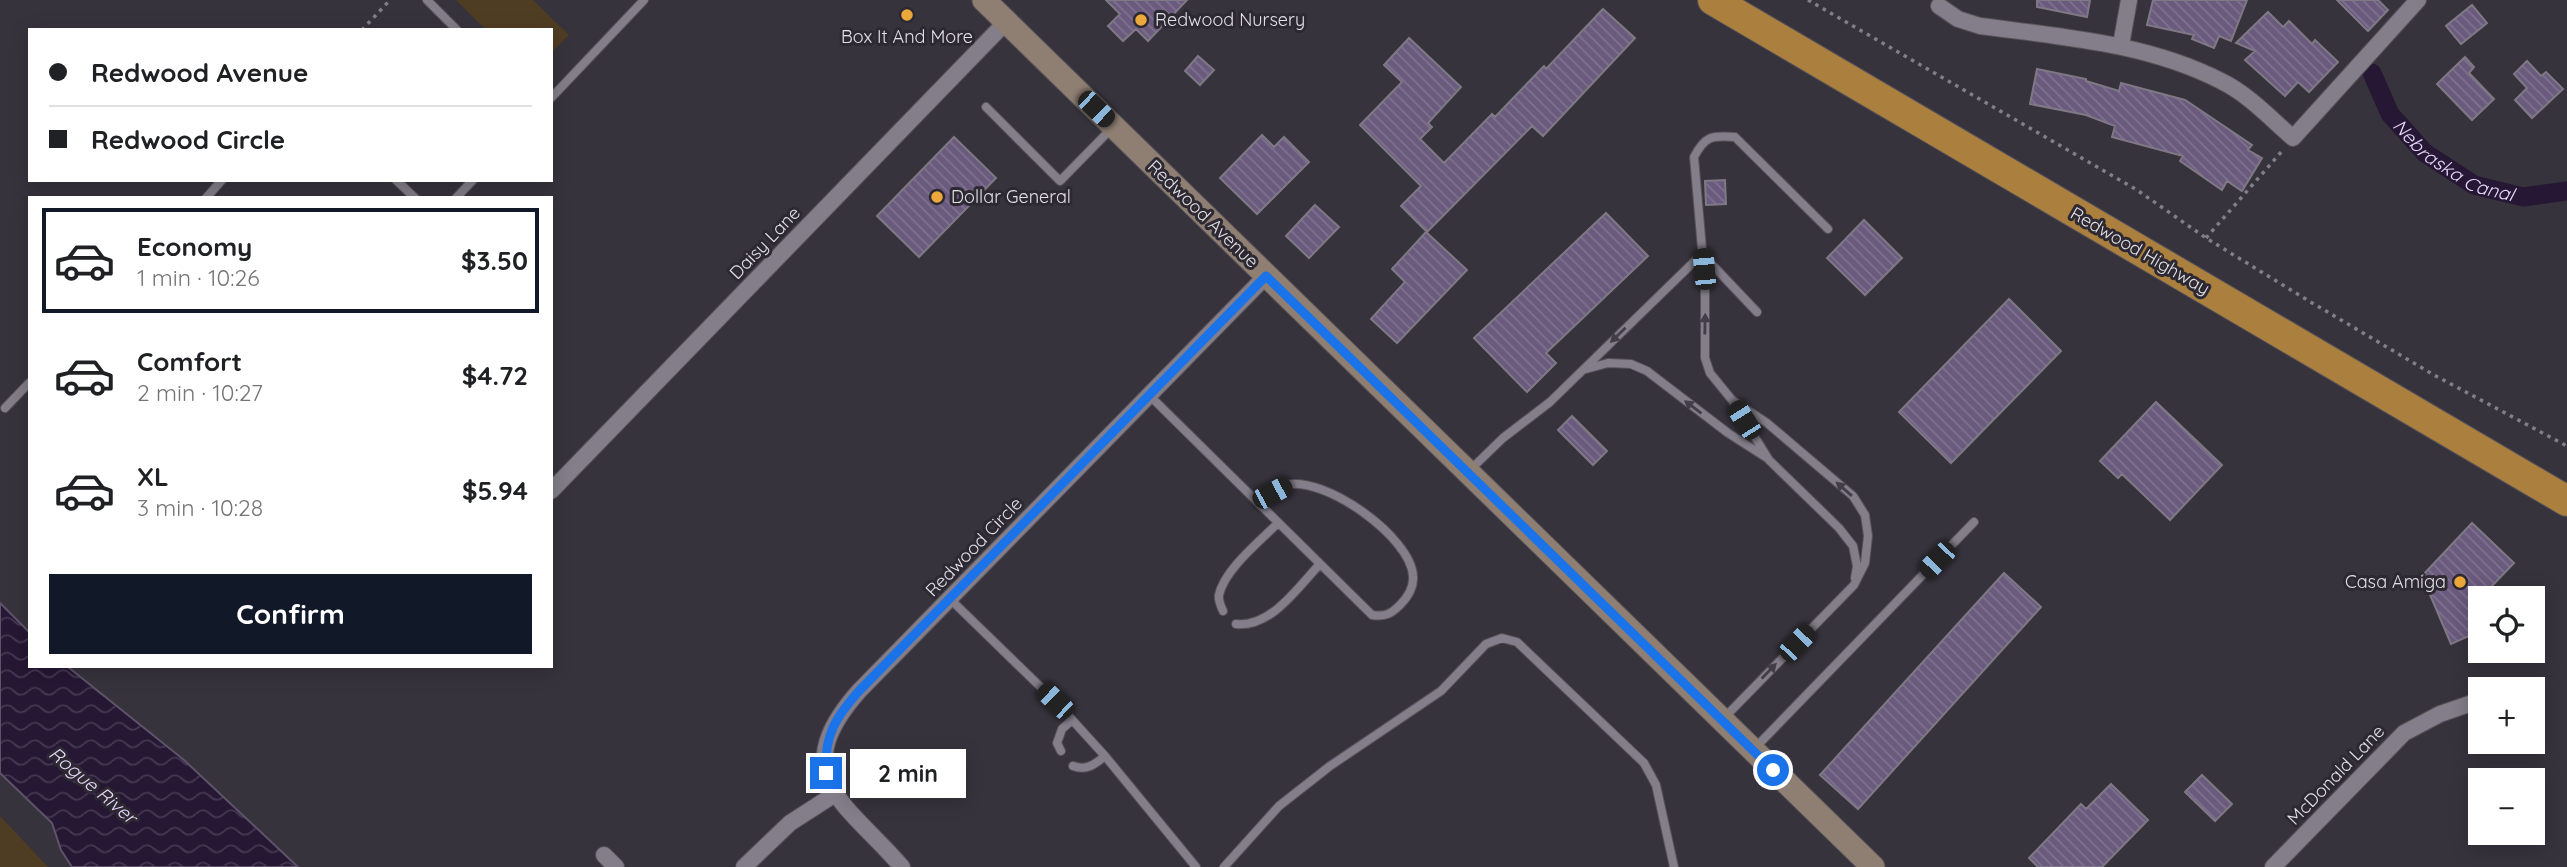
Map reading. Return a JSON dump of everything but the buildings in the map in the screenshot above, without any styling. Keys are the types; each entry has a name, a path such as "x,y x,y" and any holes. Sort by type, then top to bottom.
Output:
{"highway":[{"name":"Redwood Highway","path":"1713,0 2567,501"}],"main road":[{"name":"Redwood Avenue","path":"984,0 1873,867"}],"street":[{"path":"2121,45 2129,0"},
{"path":"1939,6 1958,19 1980,26 2121,45 2194,69 2223,81 2248,97 2293,138 2418,0"},
{"name":"Daisy Lane","path":"553,489 1006,22"},
{"name":"Redwood Circle","path":"902,867 828,783 825,758 829,734 835,723 859,691 1266,276"},
{"name":"McDonald Lane","path":"2273,867 2404,733 2440,714 2468,704"},
{"path":"744,867 790,823 835,794"}],"lane":[{"path":"427,0 455,28"},
{"path":"553,96 644,0"},
{"path":"986,107 1060,181 1113,127"},
{"path":"1769,460 1732,400 1710,373 1705,358 1705,284 1694,157 1702,143 1716,136 1735,137 1828,229"},
{"path":"208,196 220,182"},
{"path":"398,182 413,196"},
{"path":"458,196 471,182"},
{"path":"1702,254 1757,312"},
{"path":"1468,472 1503,438 1550,402 1702,254"},
{"path":"1583,369 1608,363 1631,364 1647,371 1728,433 1769,460 1839,528 1853,546 1857,566 1854,585"},
{"path":"5,408 28,384"},
{"path":"1149,395 1372,615 1383,617 1393,613 1412,589 1410,563 1401,548 1353,504 1329,492 1286,485 1272,493 1261,505"},
{"path":"1721,720 1854,585 1865,563 1868,536 1865,515 1853,496 1767,424 1732,400"},
{"path":"1753,751 1973,522"},
{"path":"1223,611 1218,598 1224,582 1241,560 1278,523"},
{"path":"1236,624 1248,626 1267,617 1320,564"},
{"path":"950,599 1072,719 1196,867"},
{"path":"1224,867 1279,806 1330,766 1441,691 1486,644 1502,638 1517,642 1644,763 1656,785 1674,867"},
{"path":"1061,751 1057,743 1062,729 1072,719"},
{"path":"1073,766 1080,769 1088,767 1105,756"}],"path":[{"path":"364,28 390,0"},
{"path":"1808,0 2137,190 2206,238 2434,375 2567,446"},
{"path":"2206,238 2293,138"}],"shaded area":[{"path":"456,0 533,0 569,35 553,51 553,28 484,28"},
{"path":"0,816 48,867 0,867"}],"water":[{"name":"Rogue River","path":"0,603 28,631 28,668 69,668 184,760 298,867 72,867 61,850 52,823 0,773"}],"waterway":[{"name":"Nebraska Canal","path":"2372,73 2390,114 2425,153 2474,185 2523,197 2567,191"}],"place":[{"name":"Box It And More","path":"907,15"},
{"name":"Redwood Nursery","path":"1141,20"},
{"name":"Dollar General","path":"937,197"},
{"name":"Casa Amiga","path":"2460,582"}],"route":[{"path":"826,773 825,758 829,734 843,709 1266,276 1773,770"}]}
